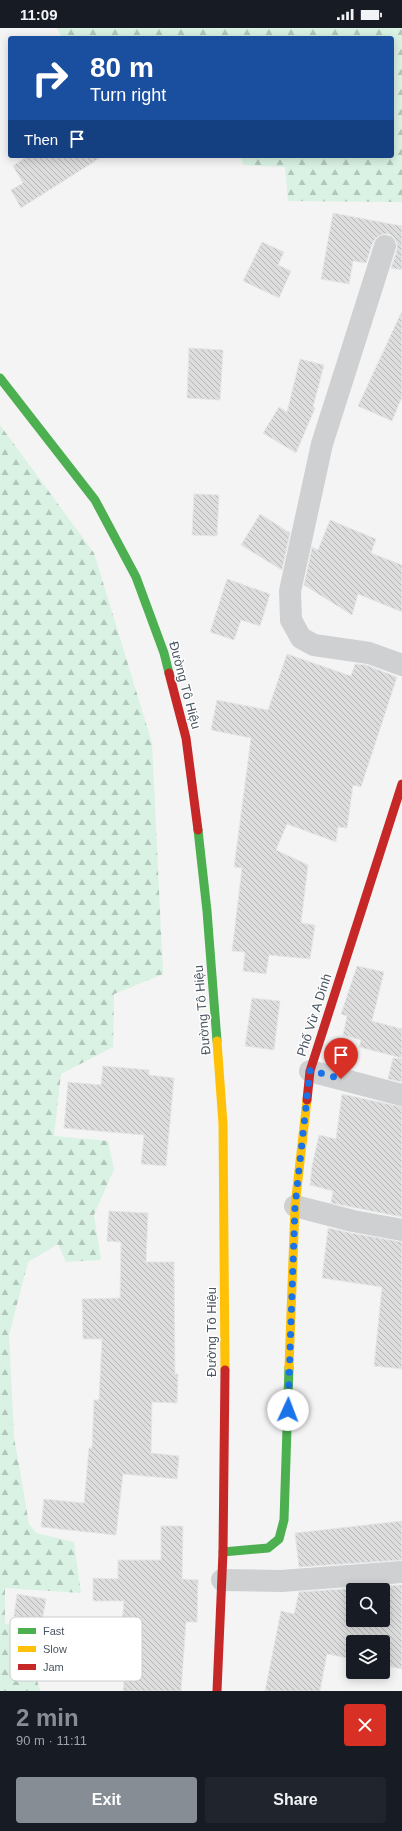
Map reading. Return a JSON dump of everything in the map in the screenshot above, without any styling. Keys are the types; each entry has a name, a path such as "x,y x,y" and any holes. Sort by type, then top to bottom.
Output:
{"main road":[{"name":"Đường Tô Hiệu","path":"0,378 95,500 136,577 164,653 186,738 207,911 223,1124 225,1316 223,1552 217,1691"},
{"name":"Phố Vừ A Dính","path":"223,1552 268,1548 279,1539 284,1520 295,1206 310,1070 402,784"}],"street":[{"path":"385,246 322,444 290,591 291,620 301,638 314,646 369,654 402,665"},
{"path":"310,1070 402,1095"},
{"path":"295,1206 353,1221 402,1230"},
{"path":"222,1580 281,1581 402,1572"}],"green space":[{"path":"57,28 402,28 402,202 288,201 285,167 243,165 241,158 394,158 394,36 61,36"},
{"path":"0,425 94,553 152,743 163,974 114,994 113,1047 61,1074 54,1136 108,1141 114,1169 94,1215 101,1260 66,1262 58,1244 28,1262 9,1335 14,1437 29,1524 36,1533 74,1542 81,1593 5,1588 5,1623 10,1625 10,1681 37,1681 40,1691 0,1691"}],"building":[{"path":"25,158 100,158 21,208 11,190 23,183 13,166"},
{"path":"333,213 402,226 402,270 391,268 397,250 397,243 389,234 383,234 377,237 373,242 366,263 353,261 349,284 321,279"},
{"path":"262,242 284,252 278,265 291,271 279,298 243,281"},
{"path":"402,311 402,397 392,421 358,406"},
{"path":"189,348 223,350 220,400 187,398"},
{"path":"300,359 324,365 313,407 315,408 296,453 263,433 279,407 287,412"},
{"path":"194,494 219,495 217,536 192,535"},
{"path":"260,514 290,533 282,570 241,545"},
{"path":"330,520 376,539 371,553 402,565 402,612 358,594 352,615 304,585 312,547 318,550"},
{"path":"227,579 270,594 260,626 241,620 234,640 210,632"},
{"path":"287,654 351,676 355,664 366,665 397,677 361,787 353,785 347,828 338,827 336,842 287,824 276,850 308,865 301,923 315,925 310,959 269,955 266,974 243,971 245,952 232,951 242,868 234,867 251,738 211,730 217,700 268,710"},
{"path":"357,966 384,972 372,1021 402,1029 402,1058 359,1047 361,1040 343,1035 347,1016 341,1014"},
{"path":"252,998 280,1001 274,1050 245,1046"},
{"path":"393,1058 402,1059 402,1082 388,1079"},
{"path":"103,1066 149,1070 149,1075 174,1078 166,1166 141,1164 144,1135 64,1128 68,1082 101,1085"},
{"path":"342,1094 402,1107 402,1217 331,1203 333,1191 310,1185 312,1166 319,1135 336,1139"},
{"path":"109,1211 148,1213 146,1262 174,1262 175,1374 178,1374 177,1403 152,1402 151,1453 179,1456 177,1479 123,1474 116,1535 41,1527 44,1499 84,1503 89,1448 92,1448 94,1400 99,1400 102,1339 83,1339 82,1299 120,1298 121,1242 107,1241"},
{"path":"328,1228 402,1242 402,1369 374,1366 382,1287 322,1278"},
{"path":"402,1521 402,1560 299,1567 295,1533"},
{"path":"161,1526 183,1526 182,1579 198,1580 197,1622 186,1622 181,1691 123,1691 124,1681 142,1681 142,1617 123,1617 124,1601 93,1601 93,1578 118,1579 118,1560 161,1560"},
{"path":"402,1585 402,1669 390,1666 390,1635 346,1635 346,1658 327,1654 320,1691 265,1691 281,1611 294,1614 299,1592 346,1589 346,1627 390,1627 390,1586"},
{"path":"17,1594 46,1599 43,1617 14,1616"}],"traffic: fast":[{"path":"0,378 95,500 136,577 164,653 169,673"},
{"path":"198,830 207,911 217,1041"},
{"path":"223,1552 268,1548 279,1539 284,1520 289,1367"}],"traffic: slow":[{"path":"217,1041 223,1124 225,1370"},
{"path":"289,1367 295,1206 307,1100"}],"traffic: jam":[{"path":"169,673 186,738 198,830"},
{"path":"307,1100 310,1071 402,784"},
{"path":"217,1691 223,1552 225,1370"}],"route":[{"path":"288,1410 295,1206 310,1070 341,1079"}]}
